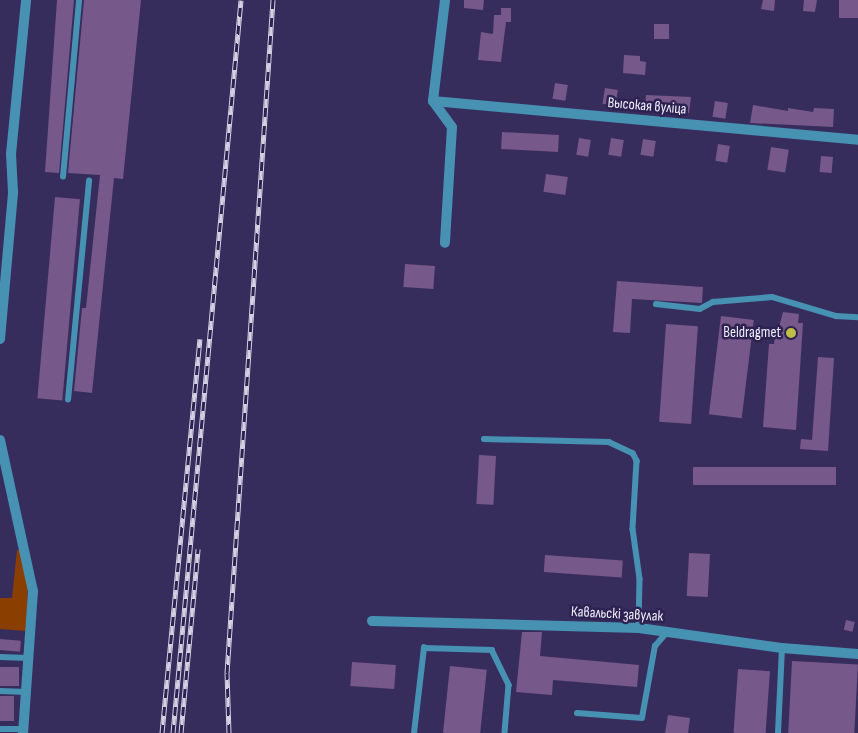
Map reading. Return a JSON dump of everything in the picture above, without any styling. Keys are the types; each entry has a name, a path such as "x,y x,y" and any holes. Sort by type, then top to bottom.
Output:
{"street":[{"path":"0,339 13,192 11,154 26,0"},
{"path":"445,0 433,101 452,127 445,243"},
{"name":"Высокая вуліца","path":"433,101 858,140"},
{"path":"0,440 33,592 23,731"},
{"name":"Кавальскі завулак","path":"372,620 638,628 782,648 858,654"}],"lane":[{"path":"63,177 79,0"},
{"path":"68,400 89,181"},
{"path":"656,304 700,309 713,302 772,297 836,316 858,317"},
{"path":"484,439 609,442 633,453 637,461 634,529 640,579 638,628"},
{"path":"577,713 642,718 655,646 667,632"},
{"path":"414,733 424,648 492,650 509,685 505,733"},
{"path":"778,733 782,648"},
{"path":"0,657 29,658"},
{"path":"0,691 26,692"},
{"path":"0,728 23,731"}],"shaded area":[{"path":"17,550 21,550 28,580 26,631 0,629 0,598 12,598"}],"building":[{"path":"57,0 74,0 59,173 45,172"},
{"path":"84,0 141,0 123,179 114,178 92,393 74,391 82,308 86,308 100,175 68,173"},
{"path":"464,0 484,0 483,10 464,8"},
{"path":"763,0 775,0 774,11 761,9"},
{"path":"804,0 817,0 815,12 803,11"},
{"path":"839,0 858,0 858,18 839,18"},
{"path":"501,8 511,8 511,22 506,22 501,62 478,60 481,32 493,34 494,15 501,15"},
{"path":"654,24 669,24 669,39 654,39"},
{"path":"624,55 640,56 640,61 646,62 645,75 623,73"},
{"path":"555,83 568,85 565,101 552,99"},
{"path":"605,88 618,90 615,106 602,104"},
{"path":"646,95 691,97 689,113 645,107"},
{"path":"715,101 728,103 725,119 712,117"},
{"path":"753,105 788,111 788,108 813,112 814,108 834,109 833,127 750,123"},
{"path":"502,132 559,135 558,152 501,149"},
{"path":"579,138 591,140 588,157 576,155"},
{"path":"611,138 624,140 621,157 608,155"},
{"path":"643,139 656,141 653,157 640,155"},
{"path":"718,144 730,146 727,163 715,161"},
{"path":"771,147 789,150 785,173 767,170"},
{"path":"821,156 833,157 832,173 820,172"},
{"path":"546,174 568,177 565,195 543,192"},
{"path":"55,197 80,199 62,400 37,398"},
{"path":"405,264 435,266 433,289 403,287"},
{"path":"617,281 703,287 702,303 632,299 630,333 613,332"},
{"path":"783,312 799,314 798,323 803,323 796,430 763,427 769,344 774,344 776,326 779,327"},
{"path":"721,316 754,320 742,418 709,414"},
{"path":"666,324 698,326 691,424 659,422"},
{"path":"818,357 834,358 828,451 800,449 801,439 812,440"},
{"path":"479,455 496,456 493,505 476,504"},
{"path":"693,467 836,467 836,485 693,485"},
{"path":"689,553 710,554 708,597 687,596"},
{"path":"545,555 623,560 622,577 544,572"},
{"path":"846,620 855,622 853,632 844,630"},
{"path":"522,632 542,632 540,656 639,665 637,687 553,680 552,695 516,692"},
{"path":"0,639 21,641 20,652 0,650"},
{"path":"792,661 858,664 854,733 788,733"},
{"path":"352,662 396,665 394,689 350,686"},
{"path":"450,666 487,670 480,733 443,733"},
{"path":"0,667 19,667 19,686 0,686"},
{"path":"738,669 770,671 766,733 734,733"},
{"path":"0,696 14,696 14,721 0,721"},
{"path":"668,715 690,718 688,733 665,733"}],"railway":[{"path":"173,733 241,0"},
{"path":"229,733 227,673 273,0"},
{"path":"162,733 200,339"},
{"path":"181,733 198,549"}],"place":[{"name":"Beldragmet","path":"791,333"}]}
